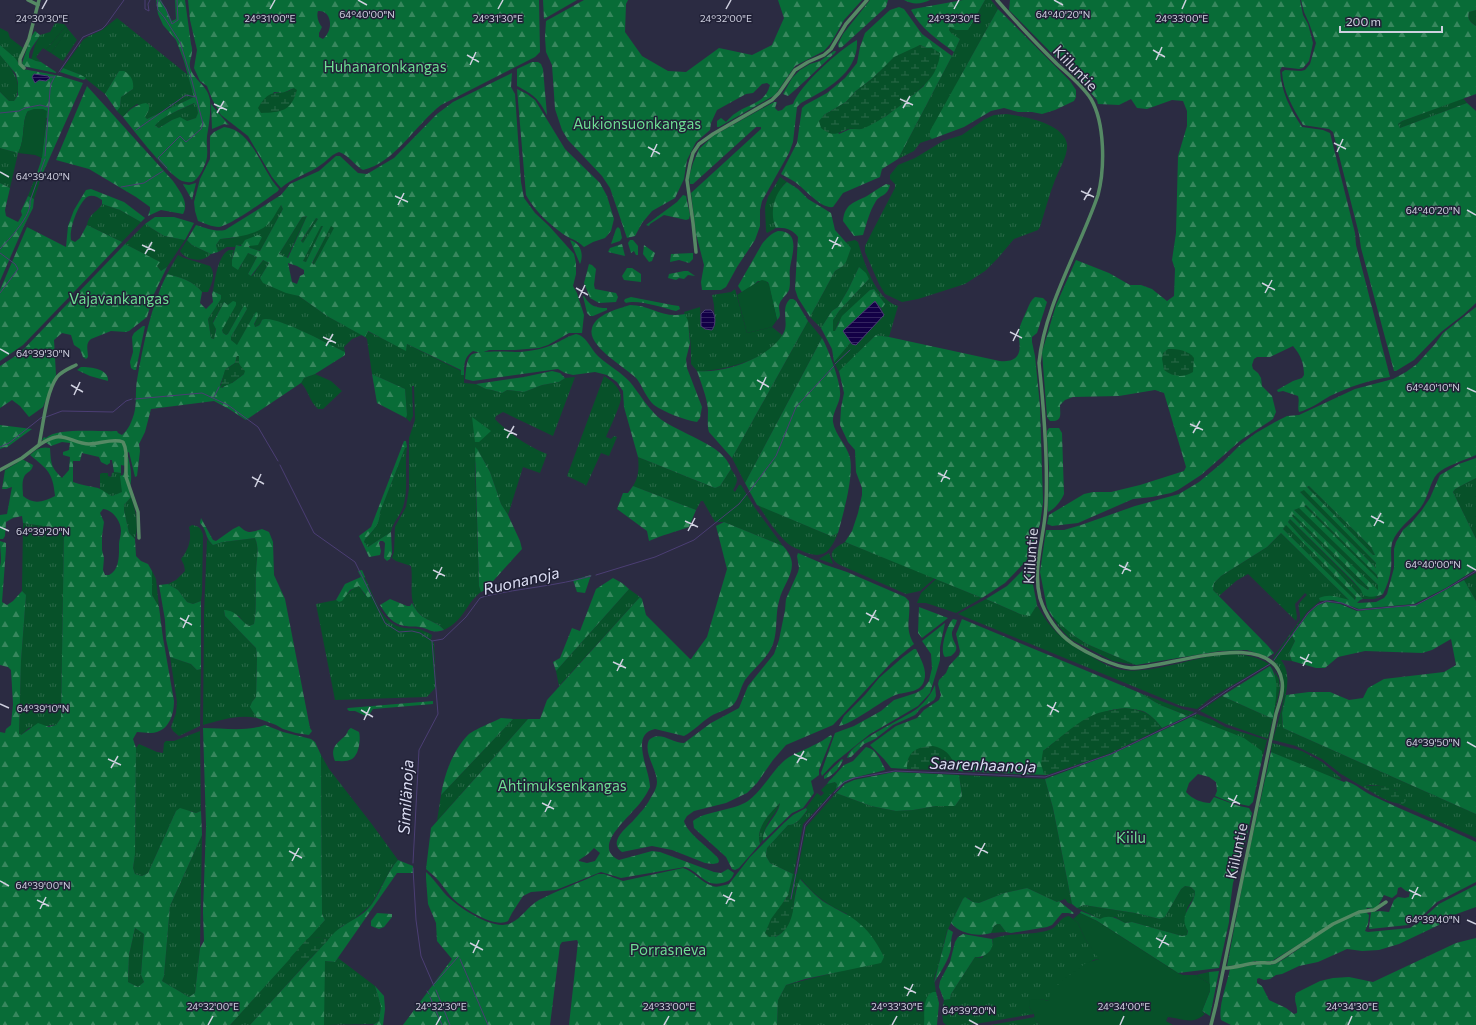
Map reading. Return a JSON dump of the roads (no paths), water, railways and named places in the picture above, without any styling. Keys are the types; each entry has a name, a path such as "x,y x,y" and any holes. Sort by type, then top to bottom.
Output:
{"street":[{"path":"28,0 38,5"},
{"path":"24,68 20,64 20,59 29,39 39,0"},
{"path":"696,252 687,180 691,158 696,149 702,141 718,130 772,100 779,93 795,70 804,64 828,53 849,20 867,0"},
{"name":"Kiiluntie","path":"997,0 1033,40 1088,95 1094,105 1097,115 1102,148 1103,173 1098,195 1054,303 1044,333 1039,363 1045,421 1047,468 1046,507 1040,550 1038,586 1040,598 1045,610 1057,629 1068,640 1115,665 1140,668 1206,655 1229,653 1247,654 1256,655 1271,661 1278,669 1282,682 1282,692 1276,714 1211,1025"},
{"path":"39,445 46,411 55,382 60,374 76,365"},
{"path":"0,470 22,458 39,445 52,438 60,437 79,443 89,444 115,440 123,442 126,453 126,477 138,512 139,538"},
{"path":"1224,968 1238,967 1258,962 1275,962 1333,924 1359,912 1374,910 1386,902"}],"waterway":[{"name":"Ruonanoja","path":"59,72 83,37 102,29 124,0"},
{"path":"145,0 145,9 149,11 148,4 150,0"},
{"path":"158,0 158,10 180,42 203,124 201,129 186,142 180,136 158,158 167,168"},
{"path":"160,0 166,9 172,24 178,20 177,0"},
{"name":"Ruonanoja","path":"45,156 50,90 55,76"},
{"name":"Ruonanoja","path":"50,77 55,77"},
{"path":"136,130 186,95 196,97"},
{"path":"0,113 19,111 25,108 40,105 48,107"},
{"name":"Ruonanoja","path":"0,249 24,220 30,207 30,201 45,159"},
{"path":"121,187 144,183 163,171"},
{"path":"0,253 15,264 18,269 0,293"},
{"name":"Ruonanoja","path":"835,364 850,350"},
{"name":"Ruonanoja","path":"749,492 776,456 796,407 834,366"},
{"path":"214,397 219,387"},
{"name":"Ruonanoja","path":"135,399 202,393 228,405 258,427 278,461"},
{"name":"Ruonanoja","path":"46,417 62,411 113,412 126,401 132,399"},
{"name":"Ruonanoja","path":"0,447 9,443 42,417"},
{"name":"Ruonanoja","path":"280,465 314,533 355,562 385,623 399,632 412,631 420,633 432,641 443,639 466,617 480,598 499,593 591,576"},
{"name":"Ruonanoja","path":"596,575 655,557 694,540 739,504 747,494"},
{"name":"Saarenhaanoja","path":"1274,660 1308,613 1317,605 1326,601 1342,603 1358,610 1416,605 1476,571"},
{"name":"Similänoja","path":"413,863 419,750 438,714 432,641"},
{"name":"Saarenhaanoja","path":"1199,710 1232,687 1270,664"},
{"name":"Saarenhaanoja","path":"834,793 844,782 854,778 895,771 1045,777 1111,754 1196,713"},
{"name":"Saarenhaanoja","path":"791,899 805,825 831,795"},
{"name":"Similänoja","path":"413,868 416,920 421,956 434,986"},
{"path":"434,984 458,957"},
{"path":"460,959 488,1025"},
{"name":"Similänoja","path":"436,990 450,1025"},
{"path":"430,997 442,1025"}],"park label":[{"name":"Huhanaronkangas","path":"385,66"},
{"name":"Aukionsuonkangas","path":"637,123"},
{"name":"Vajavankangas","path":"119,298"},
{"name":"Ahtimuksenkangas","path":"562,785"},
{"name":"Kiilu","path":"1131,837"},
{"name":"Porrasneva","path":"668,949"}]}
